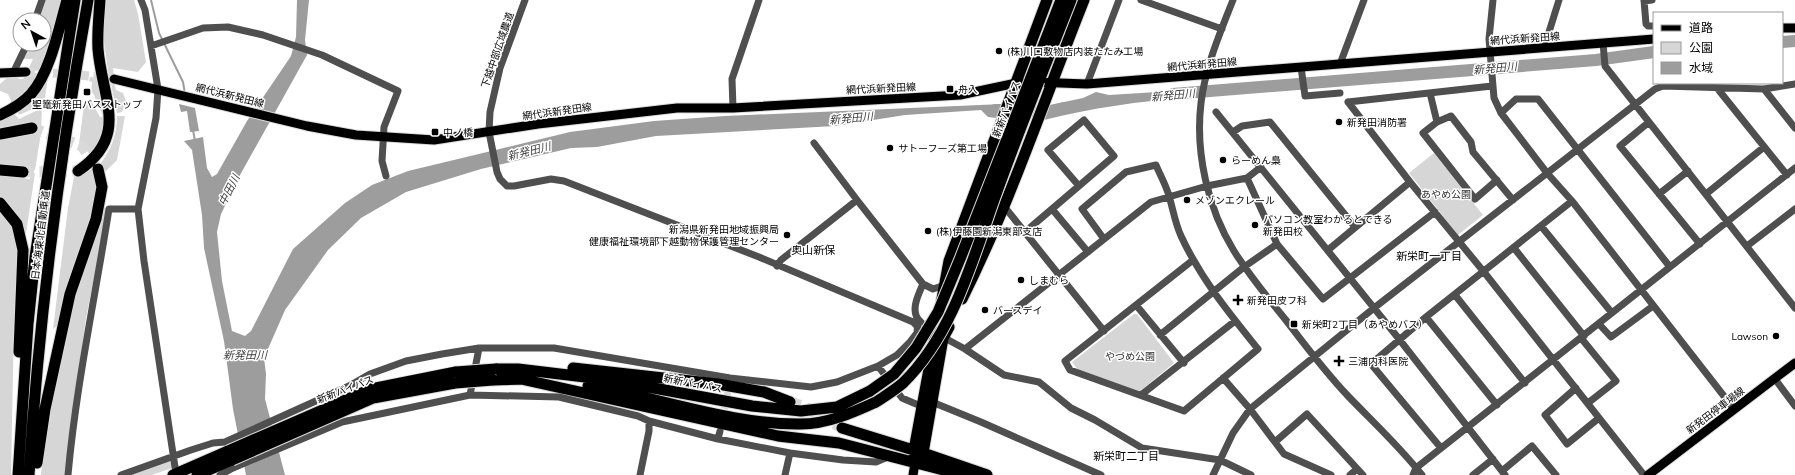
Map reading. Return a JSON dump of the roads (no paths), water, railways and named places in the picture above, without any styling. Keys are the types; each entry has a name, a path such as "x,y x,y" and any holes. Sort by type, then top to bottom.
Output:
{"highway":[{"path":"0,115 14,108 30,95 42,78 66,0"},
{"name":"日本海東北自動車道","path":"18,475 28,324 35,257 75,0"},
{"name":"日本海東北自動車道","path":"30,475 34,404 48,258 68,113 88,0"},
{"path":"78,171 101,151 108,135 109,117 98,49 100,0"},
{"path":"918,451 935,406 940,335 949,261 1047,0"},
{"path":"1034,80 1061,0"},
{"path":"1034,80 1071,0"},
{"path":"915,463 940,335 977,269 1038,123 1051,83 1084,0"},
{"name":"新新バイパス","path":"174,471 229,455 372,393 456,377 520,374 610,380 752,406 801,411 836,407 870,390 894,374 916,348 938,312 1034,80"},
{"name":"新新バイパス","path":"520,374 618,391 752,421 802,424 842,417 876,402 902,383 926,356 948,320 972,264 1034,80"},
{"path":"0,134 32,128"},
{"path":"35,475 44,409 70,294 96,219 102,187 98,169"},
{"path":"0,170 23,172"},
{"path":"0,203 17,224 23,250 17,408 18,475"},
{"path":"520,374 550,366 718,384 764,392 790,402"},
{"path":"520,374 687,417 778,436 839,443 962,475"},
{"path":"842,428 918,451 987,475"},
{"name":"新新バイパス","path":"197,475 229,455"}],"main road":[{"path":"1783,28 1795,28"},
{"name":"網代浜新発田線","path":"114,79 277,119 356,135 384,138 434,140 538,124 677,108 733,108 960,95 1016,82 1087,84 1340,64 1490,56 1544,48 1604,48 1653,39"},
{"path":"0,73 14,71 26,72"},
{"name":"新発田停車場線","path":"1648,475 1795,363"},
{"path":"913,475 915,463"}],"street":[{"path":"38,12 42,0"},
{"path":"141,0 145,10 158,89 156,118 138,209 174,471"},
{"name":"下越中部広域農道","path":"526,0 500,68 490,112 489,132 497,172 500,179 507,186 551,179 564,181 607,196 777,266"},
{"path":"733,108 732,79 759,0"},
{"path":"1087,84 1119,0"},
{"path":"1141,0 1222,29"},
{"path":"1233,0 1207,74 1201,105 1200,137 1207,186 1222,228 1244,267 1315,358 1346,395 1422,475"},
{"path":"1340,64 1364,0"},
{"path":"1493,0 1490,20 1490,56 1494,98 1500,113 1547,173 1572,201 1734,409"},
{"path":"1544,48 1559,0"},
{"path":"1652,0 1644,0 1646,24 1648,26 1653,26"},
{"path":"151,46 203,28 228,27 263,35 304,48 398,91 384,127 382,161 386,176"},
{"path":"1604,48 1605,66 1795,308"},
{"path":"14,71 23,52"},
{"path":"1301,67 1305,96 1340,93"},
{"path":"1213,475 1233,433 1250,409 1315,358 1374,308 1655,89 1663,86 1717,88 1731,86 1764,89 1795,84"},
{"path":"1492,86 1348,102 1644,475"},
{"path":"1717,88 1787,175"},
{"path":"1764,89 1795,128"},
{"path":"1430,93 1437,122"},
{"path":"1500,113 1516,99 1538,99 1670,268"},
{"path":"1216,112 1399,339 1503,473 1532,446 1556,475"},
{"path":"1497,180 1475,199 1423,133 1437,122 1451,116 1471,142 1473,152 1497,180 1513,200"},
{"path":"1025,232 1079,186 1114,156 1084,120 1048,150 1079,186"},
{"path":"1233,132 1242,126 1270,122 1355,227"},
{"path":"1649,122 1620,146 1700,244"},
{"path":"814,143 923,284 933,289 945,285"},
{"path":"1706,194 1764,148"},
{"path":"1104,239 1082,209 1126,172 1156,164 1169,197 1170,206 1181,235 1193,260 1213,293 1258,349 1184,411 1070,370 1065,361 1193,260"},
{"path":"965,349 1151,202 1207,186 1247,178 1261,167"},
{"path":"1413,475 1416,468 1795,168"},
{"path":"1659,194 1688,171"},
{"path":"1247,178 1277,244 1323,299 1435,212"},
{"path":"1328,250 1410,182"},
{"path":"857,200 781,260 777,266 918,324 965,349 1004,375 1039,382 1071,408 1095,420 1142,448 1220,460 1251,475"},
{"path":"1441,448 1371,364 1426,317 1572,201"},
{"path":"1003,205 1104,331"},
{"path":"68,475 71,440 108,209 138,209"},
{"path":"1052,209 1088,252"},
{"path":"1747,246 1795,209"},
{"path":"1541,226 1612,313"},
{"path":"1160,335 1244,267 1277,244"},
{"path":"1514,248 1616,381 1588,403"},
{"path":"220,475 229,455 300,409 370,374 406,361 479,348 554,348 730,379 811,387 838,382 878,366 897,355 910,342 917,333 918,324 915,308 916,299 923,284"},
{"path":"1455,295 1524,383"},
{"path":"1136,305 1184,363"},
{"path":"1599,324 1611,338 1653,306"},
{"path":"1426,317 1497,404"},
{"path":"1141,396 1235,321"},
{"path":"470,395 479,348"},
{"path":"878,366 902,398 916,404"},
{"path":"1223,378 1250,409 1284,454 1331,475"},
{"path":"1775,379 1795,406"},
{"path":"1576,388 1545,415 1567,444 1599,418"},
{"path":"341,389 342,422"},
{"path":"229,455 312,434 342,422 470,395 559,397 638,416 649,421 718,439 790,453 843,460 876,462 891,456"},
{"path":"935,406 981,422 1101,475"},
{"path":"1275,442 1307,414 1360,472 1350,475"},
{"path":"640,475 649,431 649,421"},
{"path":"718,439 720,431"},
{"path":"121,475 213,443 229,455"},
{"path":"785,475 790,453"},
{"path":"1473,475 1493,459"}],"water":[{"name":"中田川","path":"297,0 309,0 305,40 307,55 240,175 221,214 217,232 222,281 232,331 245,336 251,331 293,249 345,203 372,185 408,171 570,132 654,121 725,116 1003,104 997,118 988,117 981,110 905,115 835,126 656,136 597,147 571,148 481,169 406,192 361,218 328,250 285,310 264,358 266,374 265,399 285,475 246,475 233,409 224,341 204,248 202,215 192,150 184,141 203,137 207,168 212,177 217,174 247,121 291,56 296,37"},
{"path":"1189,90 1188,98 1116,106 1044,120 1050,105 1083,98 1096,92 1109,95"},
{"path":"179,104 195,108 199,131 190,132 187,111 181,112"}],"waterway":[{"path":"151,0 159,33 183,82 185,94"},
{"name":"新発田川","path":"1783,42 1795,41"},
{"name":"新発田川","path":"1173,94 1596,60 1653,52"},
{"name":"新発田川","path":"995,110 1048,112 1064,108"},
{"path":"193,130 195,141"}],"tunnel":[{"path":"26,72 71,74 114,79"},
{"path":"32,128 82,146 98,169"},
{"path":"23,172 78,171"},
{"path":"722,419 730,382"},
{"path":"790,402 805,407 842,428"}],"place":[{"name":"(株)川口敷物店内装たたみ工場","path":"999,51"},
{"name":"舟入","path":"950,89"},
{"name":"聖篭新発田バスストップ","path":"87,92"},
{"name":"新発田消防署","path":"1339,122"},
{"name":"中ノ橋","path":"435,132"},
{"name":"サトーフーズ第工場","path":"890,148"},
{"name":"らーめん梟","path":"1223,160"},
{"name":"メゾンエクレール","path":"1187,200"},
{"name":"パソコン教室わかるとできる 新発田校","path":"1255,225"},
{"name":"(株)伊藤園新潟東部支店","path":"928,231"},
{"name":"新潟県新発田地域振興局 健康福祉環境部下越動物保護管理センター","path":"787,235"},
{"name":"しまむら","path":"1021,280"},
{"name":"新発田皮フ科","path":"1238,300"},
{"name":"バースデイ","path":"985,310"},
{"name":"新栄町2丁目（あやめバス）","path":"1294,324"},
{"name":"Lawson","path":"1776,336"},
{"name":"三浦内科医院","path":"1339,361"}],"district":[{"name":"奥山新保","path":"813,250"},
{"name":"新栄町一丁目","path":"1429,256"},
{"name":"新栄町二丁目","path":"1126,456"}],"park label":[{"name":"あやめ公園","path":"1446,194"},
{"name":"やづめ公園","path":"1130,356"}]}
